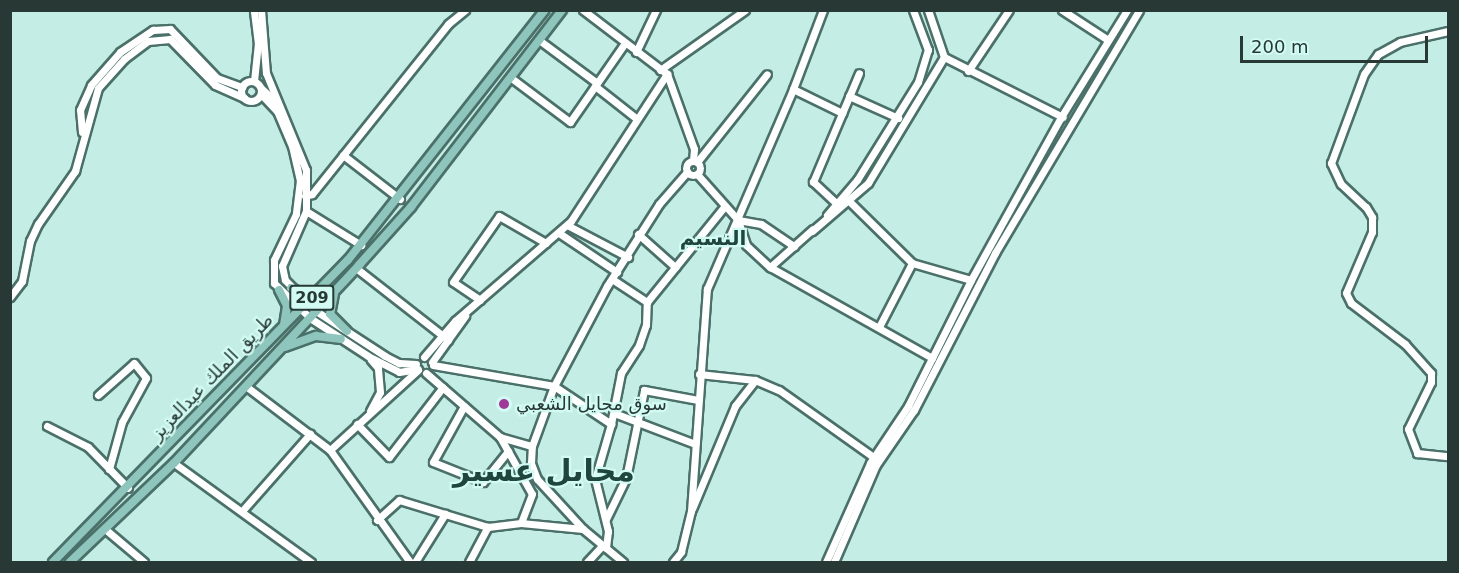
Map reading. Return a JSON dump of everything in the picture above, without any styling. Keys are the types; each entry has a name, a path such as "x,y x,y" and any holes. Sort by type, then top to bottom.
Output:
{"main road":[{"name":"طريق الملك عبدالعزيز","path":"53,562 128,488 361,245 400,199 545,10"},
{"name":"طريق الملك عبدالعزيز","path":"70,562 174,463 336,291 411,207 562,10"},
{"path":"291,288 299,292 319,291"},
{"path":"279,290 287,306 283,327"},
{"path":"336,291 330,314 344,335"},
{"path":"282,348 308,337 344,335"}],"street":[{"path":"254,10 258,44 254,81 277,111 292,146 298,164 306,211 282,266 291,288 310,318 399,363 420,369 500,437 532,494 520,523"},
{"path":"261,10 266,73 301,150 303,196 290,231 274,260 272,277 279,290 303,306 316,311 368,356 378,369 380,392 368,416"},
{"path":"303,196 343,155 448,24 465,10"},
{"path":"583,10 664,72 694,148 695,162 700,167 697,174"},
{"path":"636,52 656,10"},
{"path":"420,369 424,357 445,338 470,309 567,225 637,119 664,72 745,10"},
{"path":"691,511 699,374 707,289 793,89 823,10"},
{"path":"812,231 837,204 898,118 918,82 928,50 914,10"},
{"path":"770,267 850,202 868,183 907,123 944,57 928,10"},
{"path":"968,71 1009,10"},
{"path":"1062,10 1108,40"},
{"path":"826,562 877,459 908,406 971,279 1061,117 1127,10"},
{"path":"834,562 877,459 914,410 995,253 1071,120 1139,10"},
{"path":"82,134 79,121 83,96 105,67 153,30 171,29 217,78 242,87 254,81"},
{"path":"1449,31 1400,42 1378,54 1364,74 1331,163 1341,184 1366,207 1372,218 1372,232 1346,293 1351,303 1405,344 1431,373 1431,382 1408,429 1417,453 1449,456"},
{"path":"10,297 22,281 30,241 38,224 75,171 82,134 98,88 124,59 156,37 170,39 215,86 254,101 261,91"},
{"path":"539,40 637,119"},
{"path":"510,77 570,122 625,43"},
{"path":"928,50 1071,120"},
{"path":"624,562 583,529 537,479 531,463 532,446 554,386 612,279 628,257 638,234 687,172 686,165 695,162 767,74"},
{"path":"837,204 813,182 858,74"},
{"path":"242,87 244,98"},
{"path":"793,89 842,113"},
{"path":"261,91 282,107"},
{"path":"849,96 898,118"},
{"path":"343,155 400,199"},
{"path":"687,172 697,174 724,207 738,220 746,244 770,267 932,358"},
{"path":"850,202 912,262 971,279"},
{"path":"587,562 604,547 606,519 595,479 614,413 621,373 639,345 646,325 647,302 724,207"},
{"path":"306,211 361,245"},
{"path":"480,300 453,282 499,216 546,243"},
{"path":"738,220 761,224 794,246"},
{"path":"567,225 628,257"},
{"path":"559,232 617,272"},
{"path":"638,234 675,267"},
{"path":"879,327 912,262"},
{"path":"356,268 445,338"},
{"path":"612,279 647,302"},
{"path":"330,450 420,369 432,363 445,338"},
{"path":"368,356 399,372 420,369"},
{"path":"424,357 432,363 554,386 611,424"},
{"path":"98,395 134,363 146,378 122,422 109,469"},
{"path":"699,374 755,380 779,390 877,459"},
{"path":"680,562 691,511 735,406 755,380"},
{"path":"247,387 330,450 377,520 410,562"},
{"path":"357,424 389,457 443,387"},
{"path":"606,519 626,478 640,423 644,390 698,400"},
{"path":"464,406 433,462 483,482 508,451"},
{"path":"614,413 695,444"},
{"path":"47,426 88,447 128,488"},
{"path":"242,511 310,435"},
{"path":"500,437 532,446"},
{"path":"174,463 311,562"},
{"path":"377,520 399,500 488,527 520,523 583,529"},
{"path":"415,562 445,514"},
{"path":"469,562 488,527"},
{"path":"105,529 144,562"},
{"path":"673,562 681,552"}],"place":[{"name":"سوق محايل الشعبي","path":"504,404"}],"district":[{"name":"النسيم","path":"713,238"},
{"name":"محايل عسير","path":"544,471"}]}
